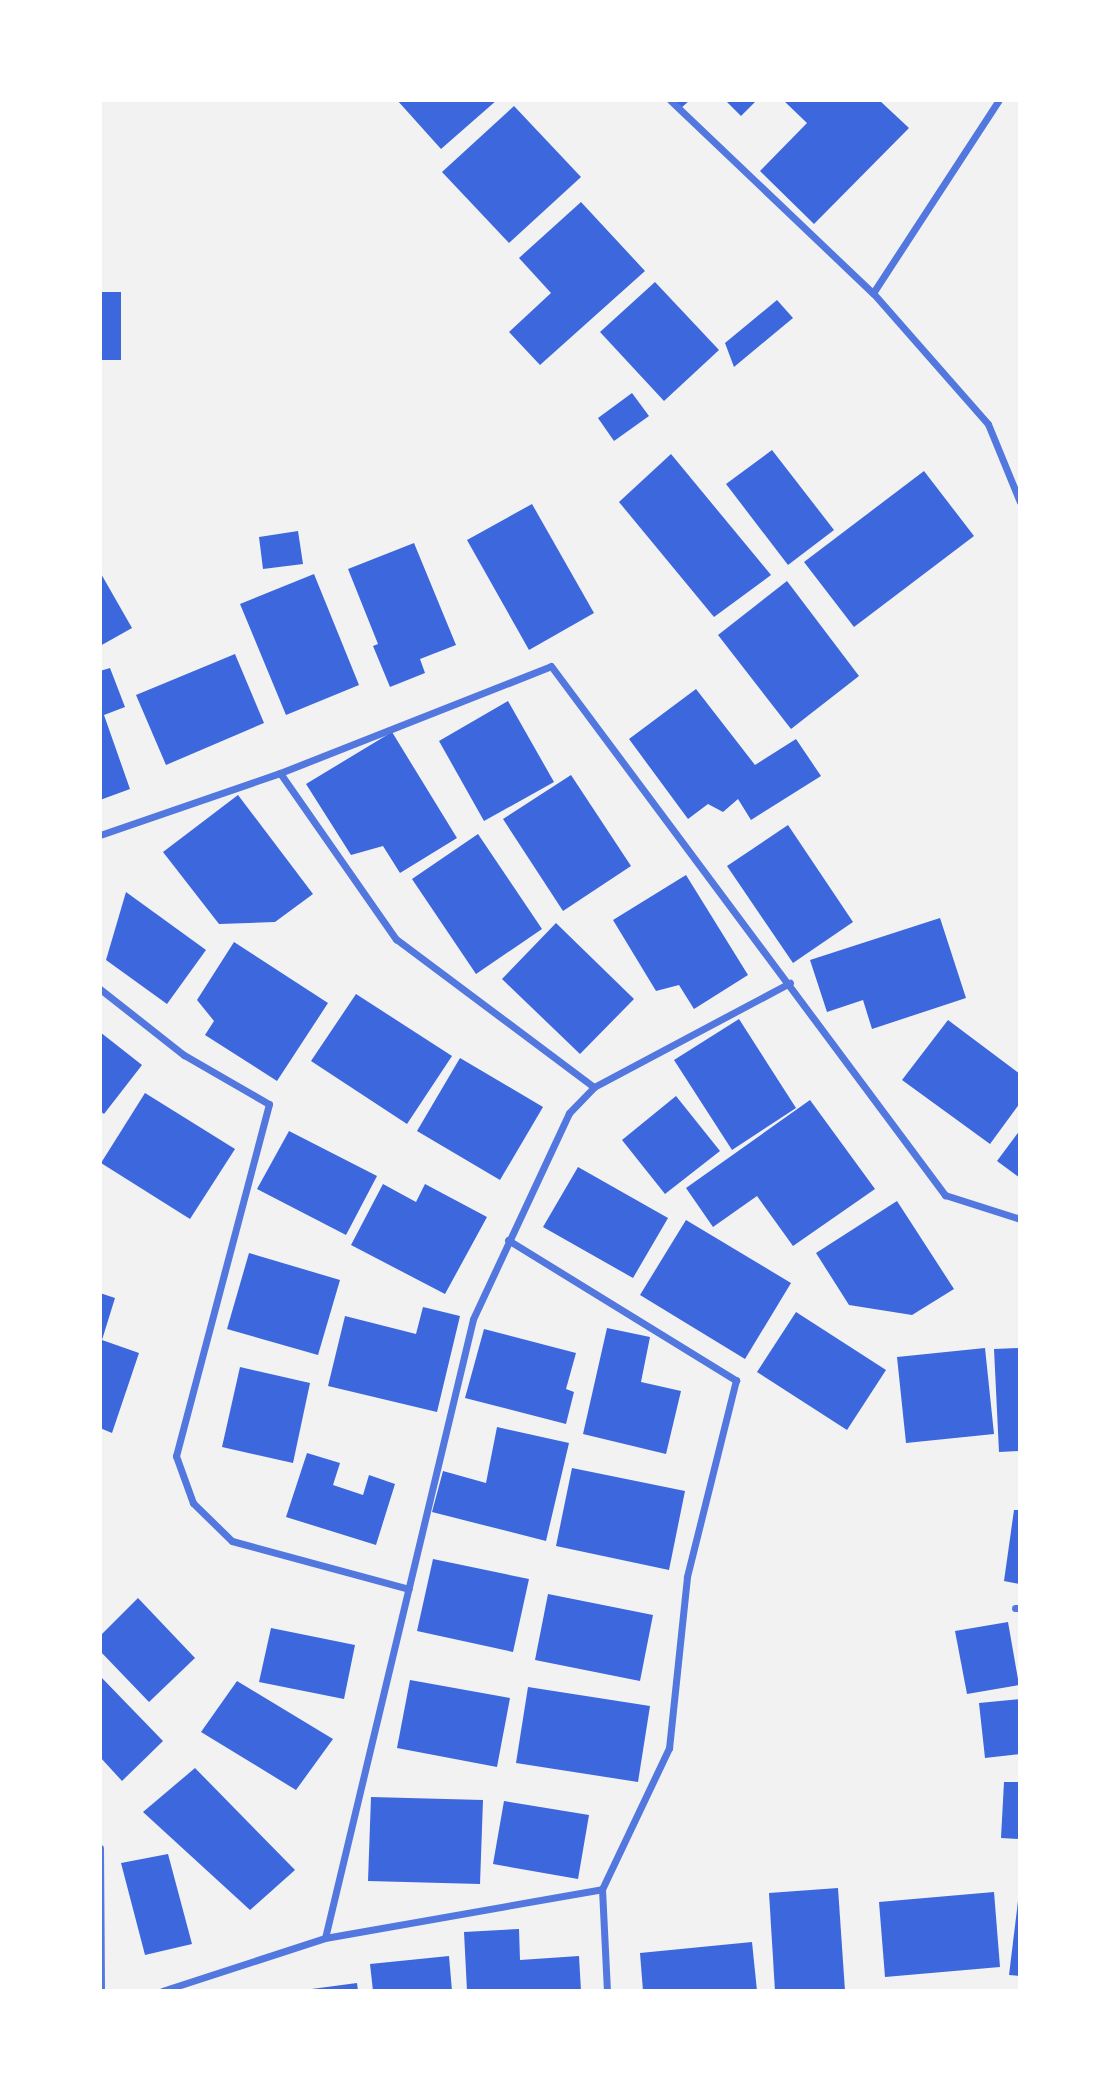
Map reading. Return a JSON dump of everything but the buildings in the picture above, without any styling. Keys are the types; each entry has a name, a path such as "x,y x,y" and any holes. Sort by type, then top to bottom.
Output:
{"street":[{"path":"670,100 873,293 988,424 1020,502"},
{"path":"873,293 999,100"},
{"path":"100,835 280,773 551,666 790,983 945,1195 1020,1219"},
{"path":"280,773 396,939 594,1087"},
{"path":"325,1938 473,1319 569,1114 594,1087 790,983"},
{"path":"100,989 184,1055 269,1104 176,1456 193,1503 232,1541 409,1589"},
{"path":"508,1240 736,1380 687,1577 668,1748 602,1889 607,1991"},
{"path":"100,1848 101,1991"},
{"path":"162,1991 325,1938 602,1889"}]}
